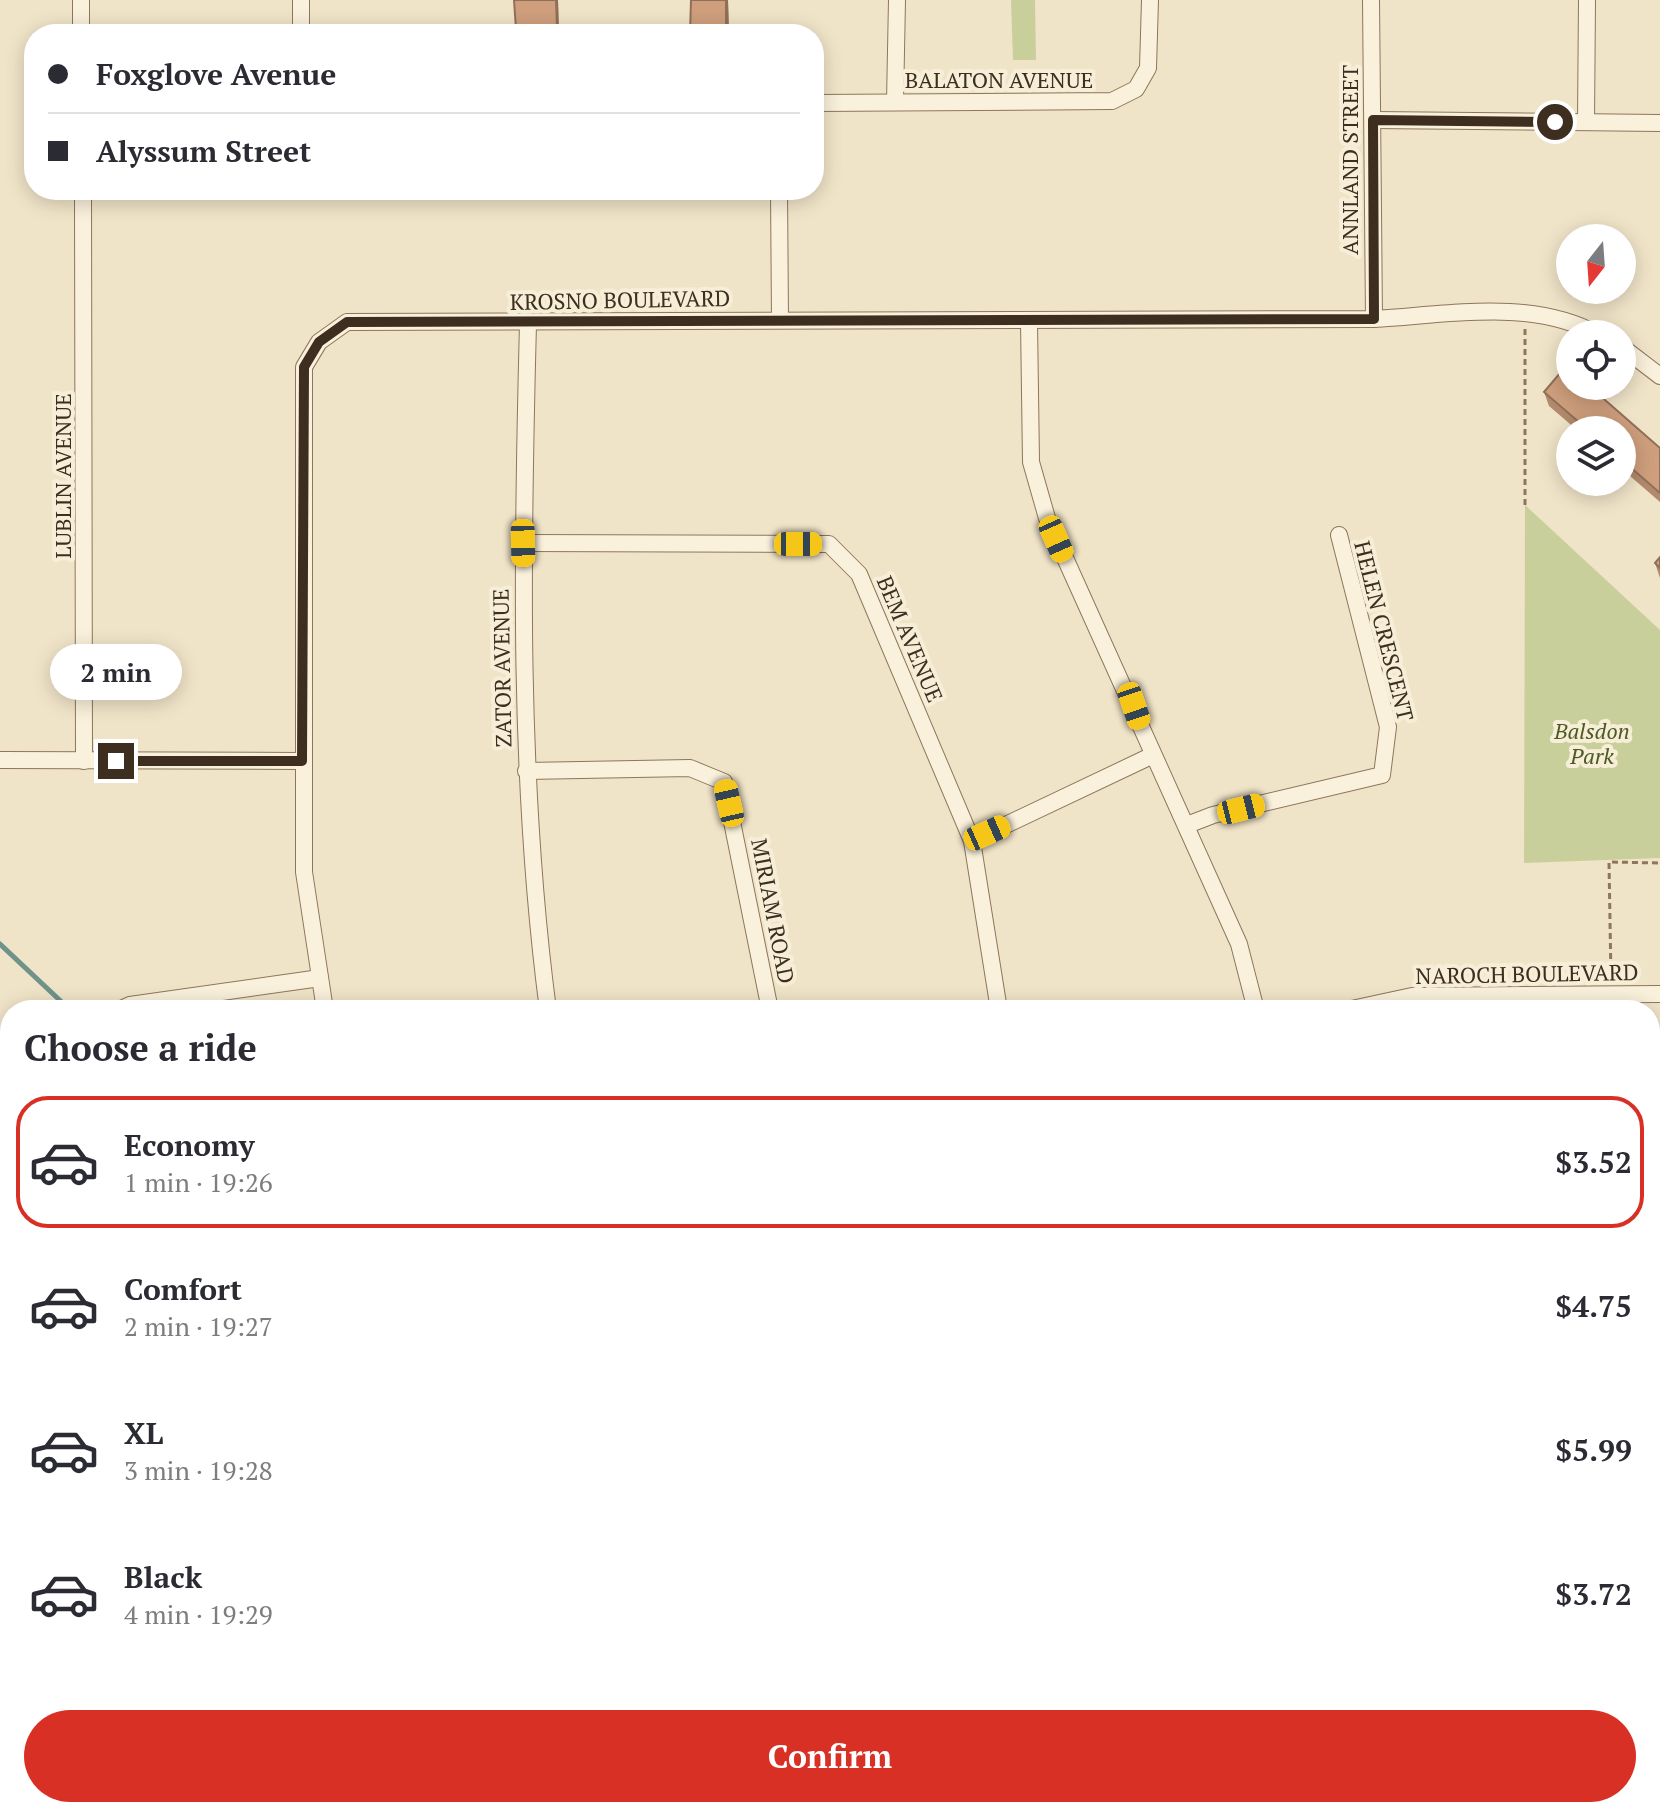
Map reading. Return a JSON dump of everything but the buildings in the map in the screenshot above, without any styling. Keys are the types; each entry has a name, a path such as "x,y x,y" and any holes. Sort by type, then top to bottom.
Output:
{"street":[{"path":"81,0 81,24"},
{"path":"301,0 301,24"},
{"path":"895,102 897,0"},
{"name":"BALATON AVENUE","path":"824,103 1112,101 1136,89 1148,68 1150,0"},
{"name":"ANNLAND STREET","path":"1371,0 1374,319"},
{"path":"1586,122 1587,0"},
{"path":"1373,120 1660,123"},
{"name":"LUBLIN AVENUE","path":"83,200 84,761"},
{"path":"779,200 780,320"},
{"name":"KROSNO BOULEVARD","path":"323,1000 304,872 304,367 319,342 347,322 1029,322 1374,319 1525,312 1563,320"},
{"path":"1029,322 1031,462 1047,518 1134,706 1151,756 1187,825 1239,944 1253,1000"},
{"name":"ZATOR AVENUE","path":"528,324 523,543 526,771 533,898 547,1000"},
{"path":"1636,358 1660,376"},
{"name":"HELEN CRESCENT","path":"1187,825 1213,815 1382,775 1388,727 1339,535"},
{"name":"BEM AVENUE","path":"523,543 829,544 859,574 972,841 997,1000"},
{"path":"972,841 1151,756"},
{"path":"0,760 302,761"},
{"name":"MIRIAM ROAD","path":"526,771 690,768 724,782 768,1000"},
{"path":"165,1000 320,978"},
{"name":"NAROCH BOULEVARD","path":"1554,1000 1660,994"},
{"name":"NAROCH BOULEVARD","path":"1393,1000 1412,996 1469,1000"}],"path":[{"path":"1525,312 1525,505"},
{"path":"1611,996 1609,862 1660,863"}],"green space":[{"path":"1011,0 1035,0 1036,60 1013,60"},
{"name":"Balsdon Park","path":"1525,505 1660,630 1660,858 1524,863"}],"waterway":[{"path":"0,944 60,1000"}],"route":[{"path":"116,761 302,761 304,367 319,342 347,322 528,324 780,320 1029,322 1374,319 1373,120 1555,122"}]}
